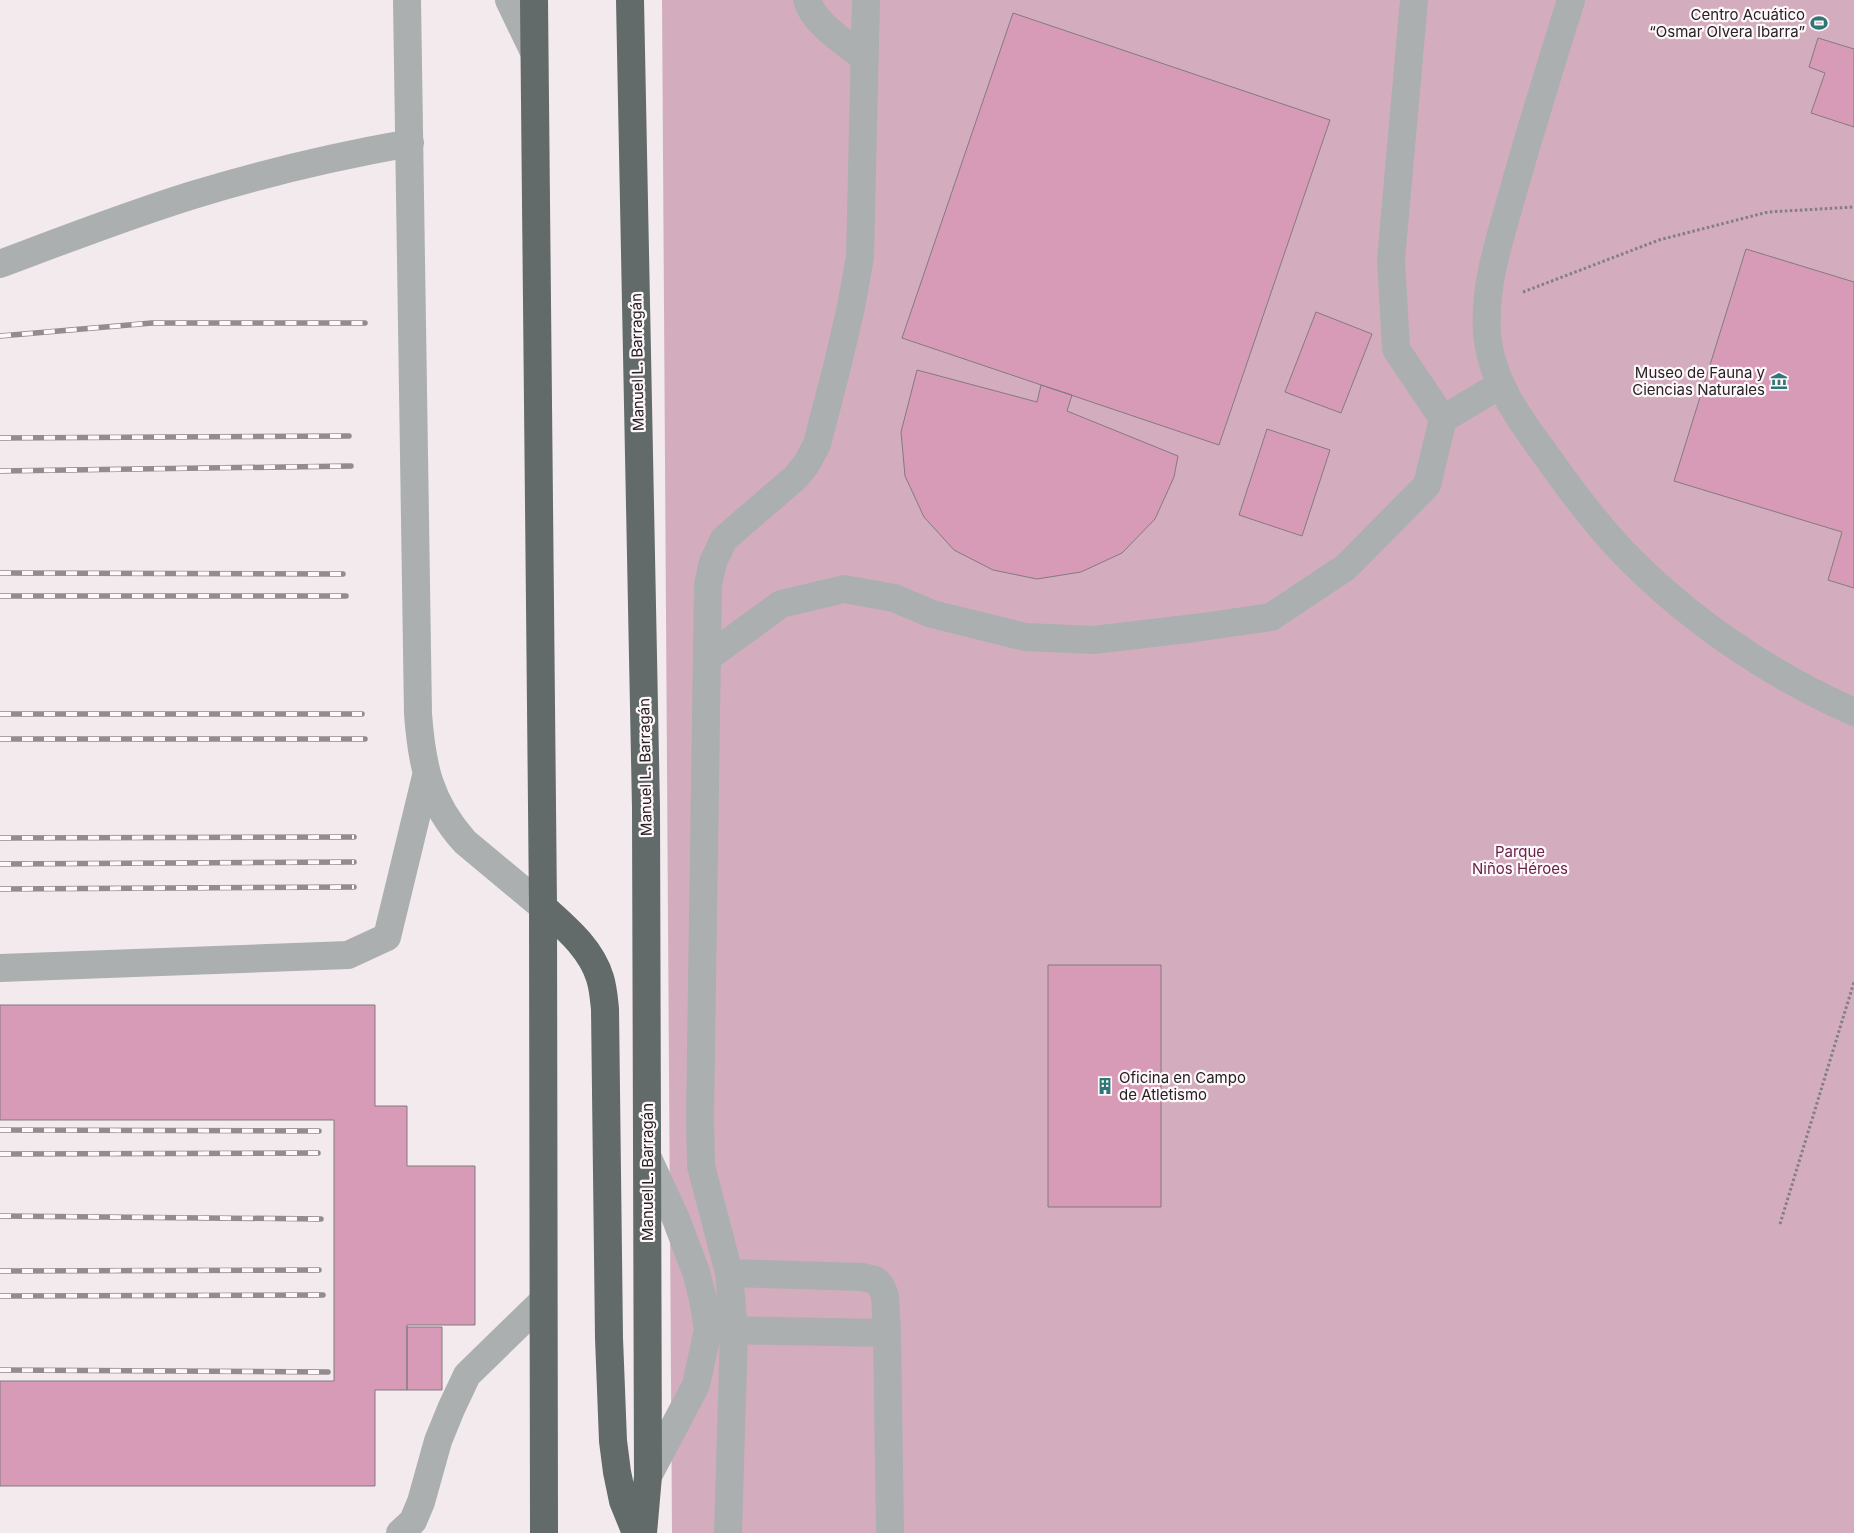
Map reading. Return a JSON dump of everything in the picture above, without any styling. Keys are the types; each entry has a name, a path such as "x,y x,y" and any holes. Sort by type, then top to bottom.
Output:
{"highway":[{"path":"534,0 543,907 544,1533"},
{"name":"Manuel L. Barragán","path":"630,0 646,798 648,1476 643,1533"},
{"path":"543,907 570,932 589,954 600,978 605,1009 609,1338 613,1441 616,1472 623,1501 636,1533"}],"lane":[{"path":"407,0 420,749 426,776 437,802 457,833 465,842 543,907"},
{"path":"509,0 534,52"},
{"path":"808,0 810,8 819,20 864,58"},
{"path":"728,1533 721,1330 729,1274 702,1166 700,1118 708,585 713,562 724,539 796,477 807,463 816,444 838,363 860,257 866,0"},
{"path":"1414,0 1391,260 1396,348 1443,419"},
{"path":"1571,0 1491,269 1487,332 1491,359 1500,385 1530,434 1581,504 1621,550 1662,590 1718,634 1770,668 1834,704 1854,712"},
{"path":"0,264 192,195 291,167 357,152 410,143"},
{"path":"706,658 781,604 844,589 894,598 932,614 1026,637 1094,640 1271,617 1346,567 1427,485 1443,419 1500,385"},
{"path":"0,968 348,955 387,937 426,776"},
{"path":"647,1156 676,1219 696,1272 703,1299 721,1330"},
{"path":"729,1274 862,1277 875,1280 881,1286 885,1296 888,1333 890,1533"},
{"path":"400,1533 413,1521 421,1502 438,1441 467,1375 543,1301"},
{"path":"721,1330 888,1333"},
{"path":"648,1476 696,1385 721,1330"}],"path":[{"path":"1488,306 1659,240 1768,212 1854,207"},
{"path":"1780,1224 1854,984"}],"green space":[{"name":"Parque Niños Héroes","path":"662,0 1854,0 1854,1533 672,1533"}],"building":[{"path":"1013,13 1330,120 1219,445 902,338"},
{"path":"1818,38 1854,49 1854,127 1811,113 1825,73 1809,67"},
{"name":"Museo de Fauna y Ciencias Naturales","path":"1746,249 1854,282 1854,588 1828,580 1842,532 1674,481"},
{"path":"1316,312 1372,334 1341,413 1285,392"},
{"path":"917,370 1037,402 1041,385 1072,395 1067,411 1178,456 1174,477 1155,519 1122,553 1081,572 1037,579 993,570 954,550 924,517 905,476 901,432"},
{"path":"1267,429 1330,450 1302,536 1239,515"},
{"name":"Oficina en Campo de Atletismo","path":"1048,965 1161,965 1161,1207 1048,1207"},
{"path":"0,1005 375,1005 375,1106 407,1106 407,1166 475,1166 475,1325 407,1325 407,1390 375,1390 375,1486 0,1486 0,1381 334,1381 334,1120 0,1120"},
{"path":"407,1327 442,1327 442,1390 407,1390"}],"railway":[{"path":"0,336 152,323 365,323"},
{"path":"0,438 349,436"},
{"path":"0,471 351,466"},
{"path":"0,573 343,574"},
{"path":"0,596 346,596"},
{"path":"0,714 362,714"},
{"path":"0,739 365,739"},
{"path":"0,838 354,837"},
{"path":"0,864 354,862"},
{"path":"0,889 354,887"},
{"path":"0,1130 319,1131"},
{"path":"0,1154 318,1153"},
{"path":"0,1216 321,1219"},
{"path":"0,1271 319,1270"},
{"path":"0,1296 323,1295"},
{"path":"0,1370 328,1372"}],"place":[{"name":"Centro Acuático “Osmar Olvera Ibarra”","path":"1819,23"},
{"name":"Museo de Fauna y Ciencias Naturales","path":"1779,381"},
{"name":"Oficina en Campo de Atletismo","path":"1105,1086"}]}
